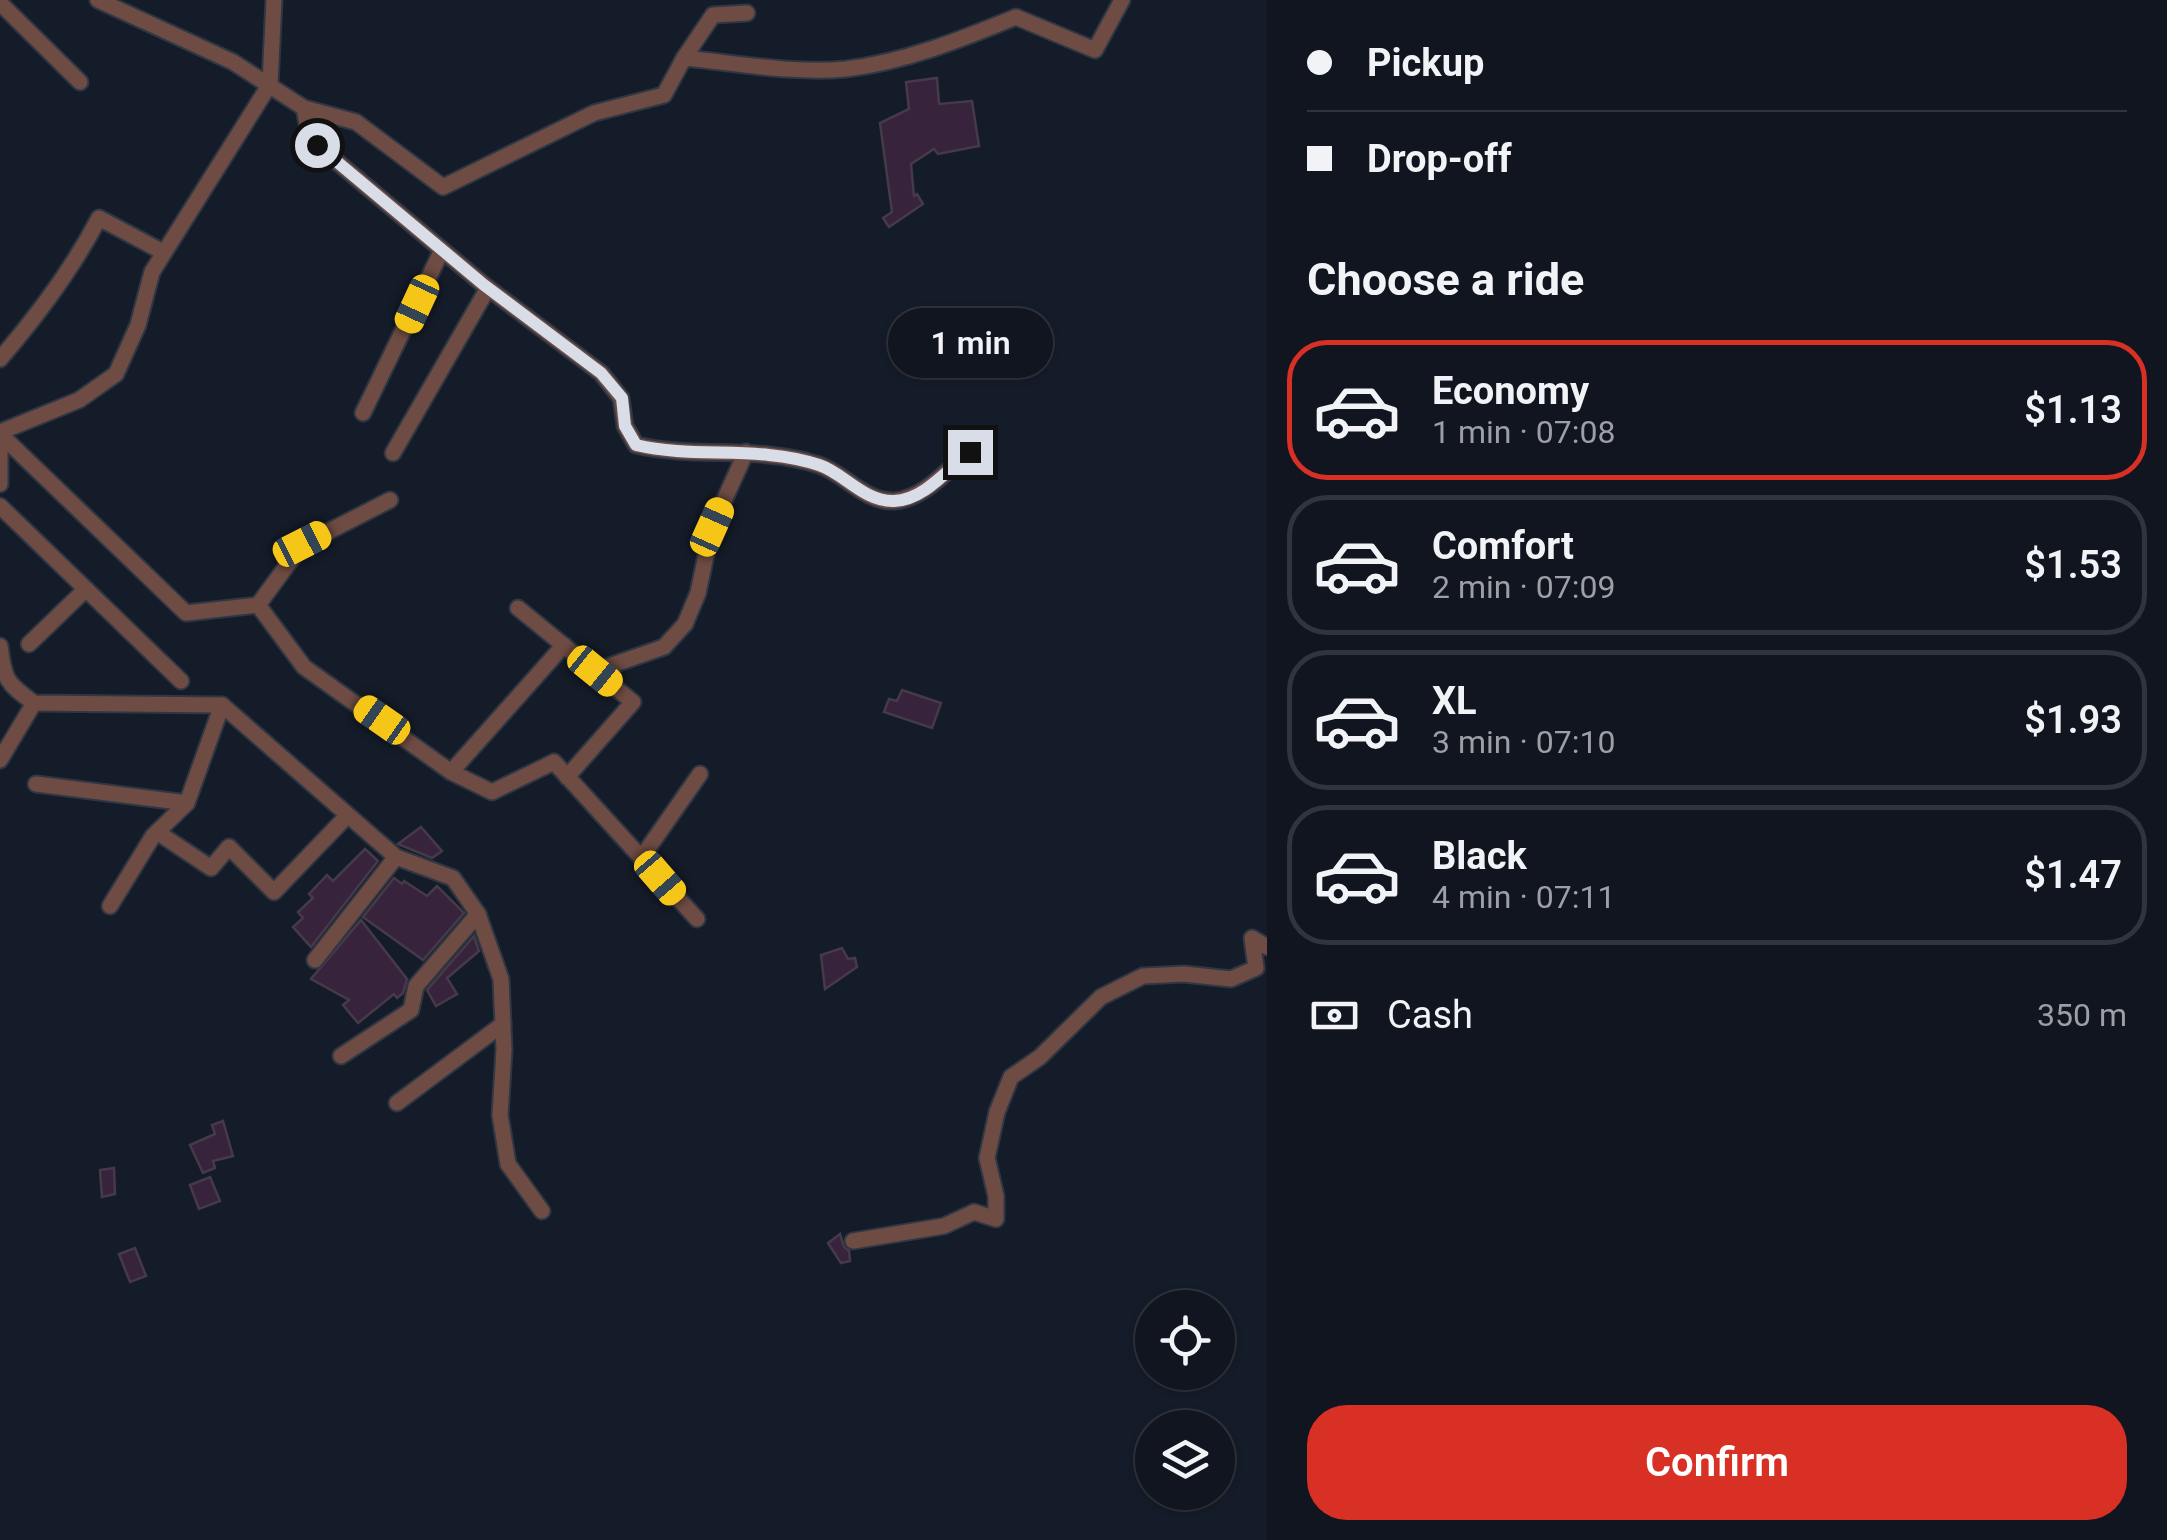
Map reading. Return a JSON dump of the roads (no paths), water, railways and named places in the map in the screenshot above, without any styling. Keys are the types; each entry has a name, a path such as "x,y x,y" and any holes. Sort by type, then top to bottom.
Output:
{"street":[{"path":"98,0 233,62 304,108 356,122 443,187 594,113 664,95 714,15 746,14"},
{"path":"0,435 80,400 116,374 138,325 152,272 270,84 274,0"},
{"path":"684,58 808,70 848,68 944,46 1016,17 1095,50 1122,0"},
{"path":"0,3 80,82"},
{"path":"304,108 309,134 317,145 488,288 601,373 622,398 625,426 636,445 658,450 746,452 820,465 872,497 891,501 922,492 970,452"},
{"path":"0,359 39,313 81,252 98,218 164,252"},
{"path":"362,413 442,250"},
{"path":"393,452 488,288"},
{"path":"0,435 0,484"},
{"path":"0,435 186,613 258,605 302,544 390,500"},
{"path":"595,671 664,647 685,624 698,593 712,527 746,452"},
{"path":"0,506 181,681"},
{"path":"29,644 86,590"},
{"path":"258,605 304,666 451,772 492,792 554,762 697,919"},
{"path":"518,608 633,702 567,776"},
{"path":"451,772 564,645"},
{"path":"0,646 0,667 10,686 34,703 222,705 396,857 453,878 478,914 501,979 500,1115 508,1164 542,1212"},
{"path":"0,760 34,703"},
{"path":"110,906 157,832 187,803 222,705"},
{"path":"642,856 700,774"},
{"path":"36,784 187,803"},
{"path":"157,832 210,868 230,846 274,892 347,816"},
{"path":"315,960 396,857"},
{"path":"341,1056 411,1010 416,986 478,914"},
{"path":"853,1241 944,1226 974,1212 996,1220 996,1196 987,1158 997,1112 1012,1076 1040,1057 1101,997 1143,976 1184,974 1231,979 1256,968 1252,938 1267,947"},
{"path":"397,1103 503,1024"}]}
